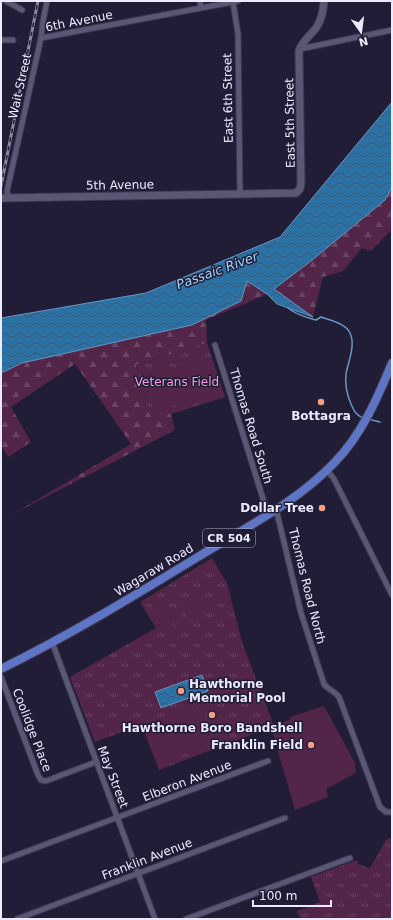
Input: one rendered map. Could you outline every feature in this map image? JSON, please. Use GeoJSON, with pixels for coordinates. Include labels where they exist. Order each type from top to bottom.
{"type":"FeatureCollection","features":[{"type":"Feature","properties":{"kind":"main road"},"geometry":{"type":"LineString","coordinates":[[300,49],[304,40],[318,25],[323,11],[324,1]]}},
{"type":"Feature","properties":{"kind":"main road","name":"East 5th Street"},"geometry":{"type":"LineString","coordinates":[[240,194],[294,194],[298,192],[301,187],[300,49]]}},
{"type":"Feature","properties":{"kind":"main road","name":"5th Avenue"},"geometry":{"type":"LineString","coordinates":[[4,198],[240,194]]}},
{"type":"Feature","properties":{"kind":"main road","name":"Wagaraw Road"},"geometry":{"type":"LineString","coordinates":[[1,669],[111,610],[273,511],[306,489],[328,470],[350,445],[369,415],[392,363]]}},
{"type":"Feature","properties":{"kind":"street"},"geometry":{"type":"LineString","coordinates":[[6,1],[22,10]]}},
{"type":"Feature","properties":{"kind":"street","name":"Wait Street"},"geometry":{"type":"LineString","coordinates":[[4,198],[7,191],[41,38],[47,1]]}},
{"type":"Feature","properties":{"kind":"street"},"geometry":{"type":"LineString","coordinates":[[200,1],[202,8]]}},
{"type":"Feature","properties":{"kind":"street","name":"6th Avenue"},"geometry":{"type":"LineString","coordinates":[[41,38],[236,2]]}},
{"type":"Feature","properties":{"kind":"street","name":"East 6th Street"},"geometry":{"type":"LineString","coordinates":[[236,2],[238,34],[240,194]]}},
{"type":"Feature","properties":{"kind":"street"},"geometry":{"type":"LineString","coordinates":[[300,49],[392,30]]}},
{"type":"Feature","properties":{"kind":"street"},"geometry":{"type":"LineString","coordinates":[[1,40],[14,40]]}},
{"type":"Feature","properties":{"kind":"street","name":"Thomas Road South"},"geometry":{"type":"LineString","coordinates":[[215,345],[265,505],[273,511]]}},
{"type":"Feature","properties":{"kind":"street"},"geometry":{"type":"LineString","coordinates":[[328,470],[336,482],[392,595]]}},
{"type":"Feature","properties":{"kind":"street","name":"Thomas Road North"},"geometry":{"type":"LineString","coordinates":[[273,511],[297,598],[324,684],[337,694],[380,807],[386,812],[392,812]]}},
{"type":"Feature","properties":{"kind":"street","name":"May Street"},"geometry":{"type":"LineString","coordinates":[[52,642],[155,919]]}},
{"type":"Feature","properties":{"kind":"street","name":"Coolidge Place"},"geometry":{"type":"LineString","coordinates":[[1,677],[38,776],[41,780],[46,781],[96,762]]}},
{"type":"Feature","properties":{"kind":"street","name":"Elberon Avenue"},"geometry":{"type":"LineString","coordinates":[[1,861],[268,761]]}},
{"type":"Feature","properties":{"kind":"street","name":"Franklin Avenue"},"geometry":{"type":"LineString","coordinates":[[17,919],[284,818]]}},
{"type":"Feature","properties":{"kind":"street"},"geometry":{"type":"LineString","coordinates":[[186,919],[350,858]]}},
{"type":"Feature","properties":{"kind":"green space"},"geometry":{"type":"Polygon","coordinates":[[[392,187],[392,229],[371,251],[362,248],[343,271],[323,277],[313,317],[274,289],[311,261],[385,200],[392,187]]]}},
{"type":"Feature","properties":{"kind":"green space"},"geometry":{"type":"Polygon","coordinates":[[[247,281],[267,294],[206,320],[207,343],[136,365],[149,414],[171,414],[175,430],[13,514],[131,444],[75,364],[11,407],[31,442],[8,457],[1,445],[1,373],[22,363],[247,281]]]}},
{"type":"Feature","properties":{"kind":"green space","name":"Veterans Field"},"geometry":{"type":"Polygon","coordinates":[[[207,343],[225,397],[171,414],[149,414],[136,365],[207,343]]]}},
{"type":"Feature","properties":{"kind":"green space"},"geometry":{"type":"Polygon","coordinates":[[[209,360],[219,395],[156,410],[146,375],[209,360]]]}},
{"type":"Feature","properties":{"kind":"green space"},"geometry":{"type":"Polygon","coordinates":[[[212,558],[227,583],[242,642],[274,726],[159,770],[142,725],[95,742],[70,677],[156,628],[140,602],[212,558]]]}},
{"type":"Feature","properties":{"kind":"green space"},"geometry":{"type":"Polygon","coordinates":[[[195,592],[205,608],[198,612],[188,596],[195,592]]]}},
{"type":"Feature","properties":{"kind":"green space"},"geometry":{"type":"Polygon","coordinates":[[[185,598],[195,614],[188,618],[178,602],[185,598]]]}},
{"type":"Feature","properties":{"kind":"green space"},"geometry":{"type":"Polygon","coordinates":[[[173,606],[183,621],[176,626],[166,610],[173,606]]]}},
{"type":"Feature","properties":{"kind":"green space"},"geometry":{"type":"Polygon","coordinates":[[[164,611],[173,627],[166,631],[157,616],[164,611]]]}},
{"type":"Feature","properties":{"kind":"green space"},"geometry":{"type":"Polygon","coordinates":[[[199,703],[214,742],[157,764],[142,725],[199,703]]]}},
{"type":"Feature","properties":{"kind":"green space","name":"Franklin Field"},"geometry":{"type":"Polygon","coordinates":[[[324,706],[355,763],[356,771],[354,774],[326,789],[328,797],[295,810],[271,727],[290,720],[290,717],[324,706]]]}},
{"type":"Feature","properties":{"kind":"green space"},"geometry":{"type":"Polygon","coordinates":[[[392,837],[392,919],[300,919],[297,911],[320,902],[311,877],[357,860],[358,864],[370,868],[386,840],[392,837]]]}},
{"type":"Feature","properties":{"kind":"water","name":"Passaic River"},"geometry":{"type":"Polygon","coordinates":[[[392,102],[392,187],[385,200],[311,261],[274,289],[313,317],[277,304],[267,294],[247,281],[241,301],[192,325],[22,363],[1,373],[1,318],[146,293],[280,237],[392,102]]]}},
{"type":"Feature","properties":{"kind":"water","name":"Hawthorne Memorial Pool"},"geometry":{"type":"Polygon","coordinates":[[[202,675],[208,691],[161,708],[155,692],[202,675]]]}},
{"type":"Feature","properties":{"kind":"waterway"},"geometry":{"type":"LineString","coordinates":[[288,308],[309,318],[316,320],[321,317],[333,321],[348,330],[352,338],[352,343],[346,374],[347,389],[354,411],[363,418]]}},
{"type":"Feature","properties":{"kind":"waterway"},"geometry":{"type":"LineString","coordinates":[[368,419],[380,422]]}},
{"type":"Feature","properties":{"kind":"railway"},"geometry":{"type":"LineString","coordinates":[[1,186],[38,1]]}},
{"type":"Feature","properties":{"kind":"place","name":"Bottagra"},"geometry":{"type":"Point","coordinates":[321,402]}},
{"type":"Feature","properties":{"kind":"place","name":"Dollar Tree"},"geometry":{"type":"Point","coordinates":[322,508]}},
{"type":"Feature","properties":{"kind":"place","name":"Hawthorne Memorial Pool"},"geometry":{"type":"Point","coordinates":[181,691]}},
{"type":"Feature","properties":{"kind":"place","name":"Hawthorne Boro Bandshell"},"geometry":{"type":"Point","coordinates":[212,715]}},
{"type":"Feature","properties":{"kind":"place","name":"Franklin Field"},"geometry":{"type":"Point","coordinates":[311,745]}}]}
